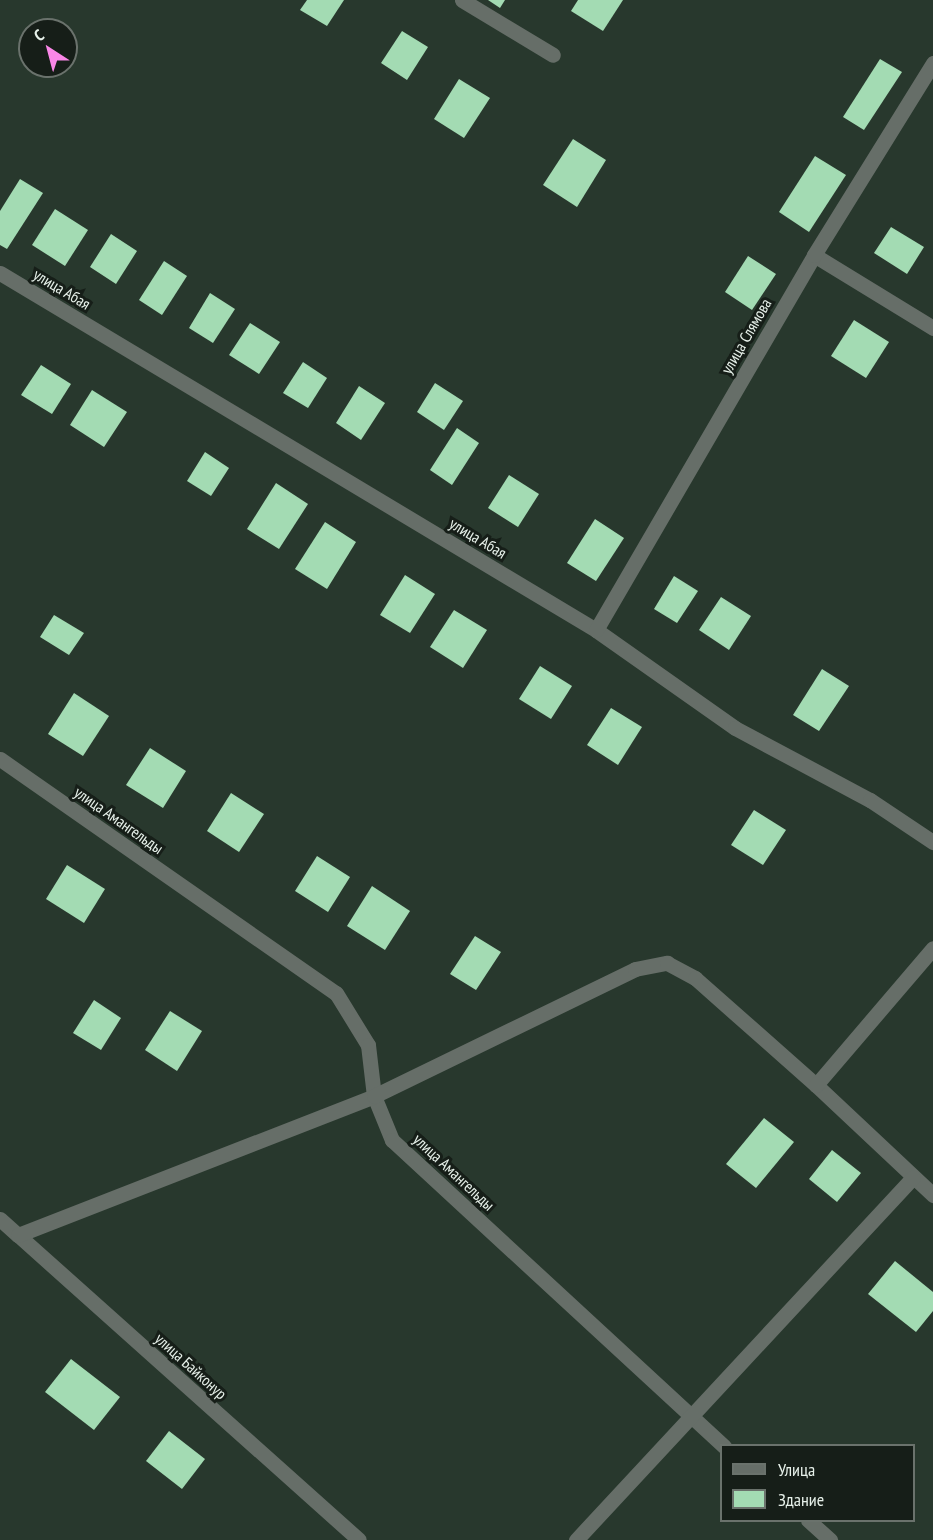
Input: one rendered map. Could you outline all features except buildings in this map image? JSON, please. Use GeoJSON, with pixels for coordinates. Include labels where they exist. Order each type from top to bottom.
{"type":"FeatureCollection","features":[{"type":"Feature","properties":{"kind":"street"},"geometry":{"type":"LineString","coordinates":[[462,0],[553,55]]}},
{"type":"Feature","properties":{"kind":"street","name":"улица Слямова"},"geometry":{"type":"LineString","coordinates":[[596,630],[814,255],[933,63]]}},
{"type":"Feature","properties":{"kind":"street"},"geometry":{"type":"LineString","coordinates":[[814,255],[933,328]]}},
{"type":"Feature","properties":{"kind":"street","name":"улица Абая"},"geometry":{"type":"LineString","coordinates":[[0,273],[596,630],[735,728],[870,800],[933,842]]}},
{"type":"Feature","properties":{"kind":"street","name":"улица Амангельды"},"geometry":{"type":"LineString","coordinates":[[0,759],[336,993],[368,1045],[374,1095],[392,1140],[722,1444]]}},
{"type":"Feature","properties":{"kind":"street"},"geometry":{"type":"LineString","coordinates":[[816,1085],[933,948]]}},
{"type":"Feature","properties":{"kind":"street"},"geometry":{"type":"LineString","coordinates":[[18,1235],[374,1095],[635,969],[667,963],[695,978],[816,1085],[933,1195]]}},
{"type":"Feature","properties":{"kind":"street"},"geometry":{"type":"LineString","coordinates":[[576,1540],[913,1177]]}},
{"type":"Feature","properties":{"kind":"street","name":"улица Байконур"},"geometry":{"type":"LineString","coordinates":[[0,1219],[359,1540]]}},
{"type":"Feature","properties":{"kind":"street"},"geometry":{"type":"LineString","coordinates":[[809,1522],[830,1540]]}}]}
